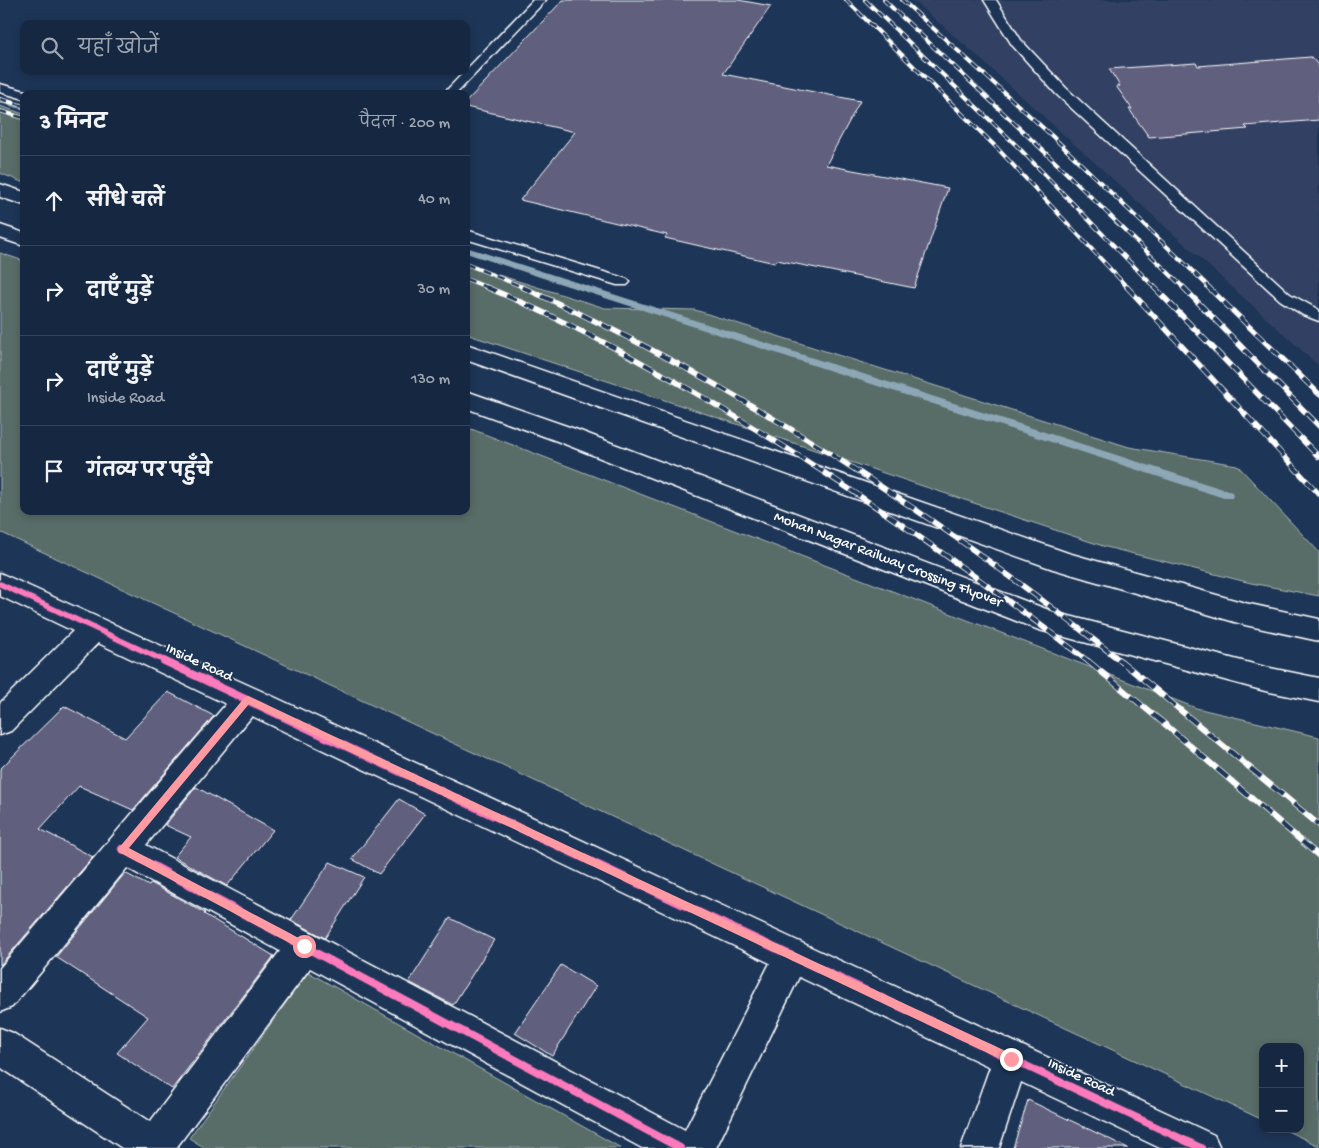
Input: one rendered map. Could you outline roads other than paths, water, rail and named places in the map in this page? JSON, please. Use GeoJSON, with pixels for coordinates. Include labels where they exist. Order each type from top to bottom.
{"type":"FeatureCollection","features":[{"type":"Feature","properties":{"kind":"street"},"geometry":{"type":"LineString","coordinates":[[0,190],[20,197]]}},
{"type":"Feature","properties":{"kind":"street"},"geometry":{"type":"LineString","coordinates":[[0,231],[20,238]]}},
{"type":"Feature","properties":{"kind":"street"},"geometry":{"type":"LineString","coordinates":[[470,353],[1063,562],[1245,614],[1319,630]]}},
{"type":"Feature","properties":{"kind":"street","name":"Mohan Nagar Railway Crossing Flyover"},"geometry":{"type":"LineString","coordinates":[[470,400],[585,442],[1049,622],[1256,676],[1319,690]]}},
{"type":"Feature","properties":{"kind":"street","name":"Inside Road"},"geometry":{"type":"LineString","coordinates":[[0,584],[1201,1148]]}},
{"type":"Feature","properties":{"kind":"street"},"geometry":{"type":"LineString","coordinates":[[0,722],[94,628]]}},
{"type":"Feature","properties":{"kind":"street"},"geometry":{"type":"LineString","coordinates":[[0,995],[248,699]]}},
{"type":"Feature","properties":{"kind":"street"},"geometry":{"type":"LineString","coordinates":[[122,849],[680,1148]]}},
{"type":"Feature","properties":{"kind":"street"},"geometry":{"type":"LineString","coordinates":[[0,1046],[155,1148],[304,946]]}},
{"type":"Feature","properties":{"kind":"street"},"geometry":{"type":"LineString","coordinates":[[696,1148],[792,955]]}},
{"type":"Feature","properties":{"kind":"street"},"geometry":{"type":"LineString","coordinates":[[980,1148],[1011,1059]]}},
{"type":"Feature","properties":{"kind":"lane"},"geometry":{"type":"LineString","coordinates":[[470,72],[540,0]]}},
{"type":"Feature","properties":{"kind":"lane"},"geometry":{"type":"LineString","coordinates":[[990,0],[1016,42],[1061,91],[1285,298],[1308,312],[1319,316]]}},
{"type":"Feature","properties":{"kind":"lane"},"geometry":{"type":"LineString","coordinates":[[453,90],[467,75]]}},
{"type":"Feature","properties":{"kind":"lane"},"geometry":{"type":"LineString","coordinates":[[0,88],[20,94]]}},
{"type":"Feature","properties":{"kind":"lane"},"geometry":{"type":"LineString","coordinates":[[470,235],[622,282]]}},
{"type":"Feature","properties":{"kind":"waterway"},"geometry":{"type":"LineString","coordinates":[[0,100],[20,107]]}},
{"type":"Feature","properties":{"kind":"waterway"},"geometry":{"type":"LineString","coordinates":[[470,251],[1228,495]]}},
{"type":"Feature","properties":{"kind":"railway"},"geometry":{"type":"LineString","coordinates":[[846,0],[998,149],[1128,288]]}},
{"type":"Feature","properties":{"kind":"railway"},"geometry":{"type":"LineString","coordinates":[[865,0],[1017,146],[1155,288]]}},
{"type":"Feature","properties":{"kind":"railway"},"geometry":{"type":"LineString","coordinates":[[884,0],[1050,157],[1184,288]]}},
{"type":"Feature","properties":{"kind":"railway"},"geometry":{"type":"LineString","coordinates":[[902,0],[1052,136],[1210,288]]}},
{"type":"Feature","properties":{"kind":"railway"},"geometry":{"type":"LineString","coordinates":[[0,99],[20,105]]}},
{"type":"Feature","properties":{"kind":"railway"},"geometry":{"type":"LineString","coordinates":[[0,111],[20,117]]}},
{"type":"Feature","properties":{"kind":"railway"},"geometry":{"type":"LineString","coordinates":[[470,266],[525,288]]}},
{"type":"Feature","properties":{"kind":"railway"},"geometry":{"type":"LineString","coordinates":[[470,281],[489,288]]}},
{"type":"Feature","properties":{"kind":"railway"},"geometry":{"type":"LineString","coordinates":[[486,287],[542,312],[624,353],[678,383],[804,459],[949,558],[1089,662]]}},
{"type":"Feature","properties":{"kind":"railway"},"geometry":{"type":"LineString","coordinates":[[522,287],[601,324],[679,365],[757,409],[834,456],[982,556],[1122,662]]}},
{"type":"Feature","properties":{"kind":"railway"},"geometry":{"type":"LineString","coordinates":[[1127,287],[1319,494]]}},
{"type":"Feature","properties":{"kind":"railway"},"geometry":{"type":"LineString","coordinates":[[1154,287],[1319,457]]}},
{"type":"Feature","properties":{"kind":"railway"},"geometry":{"type":"LineString","coordinates":[[1208,287],[1319,394]]}},
{"type":"Feature","properties":{"kind":"railway"},"geometry":{"type":"LineString","coordinates":[[1184,288],[1319,426]]}},
{"type":"Feature","properties":{"kind":"railway"},"geometry":{"type":"LineString","coordinates":[[1088,661],[1319,856]]}},
{"type":"Feature","properties":{"kind":"railway"},"geometry":{"type":"LineString","coordinates":[[1121,661],[1319,825]]}}]}
